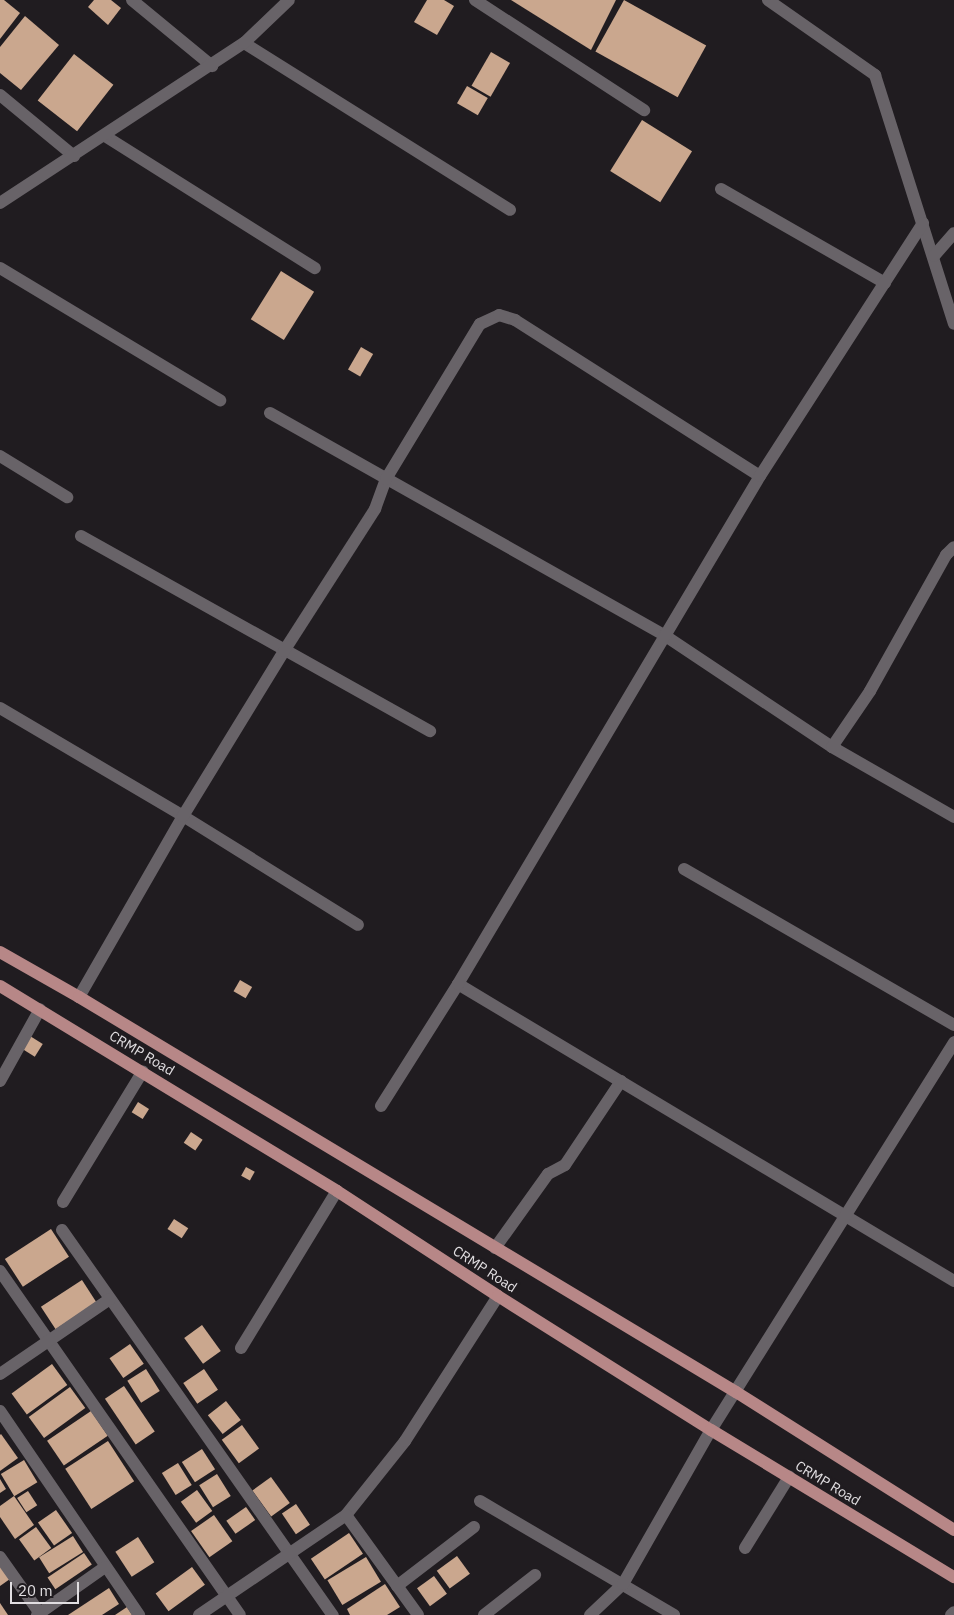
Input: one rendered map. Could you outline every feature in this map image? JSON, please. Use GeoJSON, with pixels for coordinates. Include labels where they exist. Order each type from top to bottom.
{"type":"FeatureCollection","features":[{"type":"Feature","properties":{"kind":"main road","name":"CRMP Road"},"geometry":{"type":"LineString","coordinates":[[0,952],[79,996],[736,1392],[954,1530]]}},
{"type":"Feature","properties":{"kind":"main road","name":"CRMP Road"},"geometry":{"type":"LineString","coordinates":[[0,986],[143,1071],[337,1191],[498,1296],[711,1430],[954,1577]]}},
{"type":"Feature","properties":{"kind":"street"},"geometry":{"type":"LineString","coordinates":[[132,0],[212,66]]}},
{"type":"Feature","properties":{"kind":"street"},"geometry":{"type":"LineString","coordinates":[[0,204],[212,66],[244,43],[289,0]]}},
{"type":"Feature","properties":{"kind":"street"},"geometry":{"type":"LineString","coordinates":[[475,0],[644,110]]}},
{"type":"Feature","properties":{"kind":"street"},"geometry":{"type":"LineString","coordinates":[[768,0],[875,75],[934,256],[954,324]]}},
{"type":"Feature","properties":{"kind":"street"},"geometry":{"type":"LineString","coordinates":[[244,43],[510,210]]}},
{"type":"Feature","properties":{"kind":"street"},"geometry":{"type":"LineString","coordinates":[[0,95],[74,156]]}},
{"type":"Feature","properties":{"kind":"street"},"geometry":{"type":"LineString","coordinates":[[105,136],[315,268]]}},
{"type":"Feature","properties":{"kind":"street"},"geometry":{"type":"LineString","coordinates":[[721,189],[885,283]]}},
{"type":"Feature","properties":{"kind":"street"},"geometry":{"type":"LineString","coordinates":[[381,1106],[458,984],[760,476],[923,222]]}},
{"type":"Feature","properties":{"kind":"street"},"geometry":{"type":"LineString","coordinates":[[934,256],[954,233]]}},
{"type":"Feature","properties":{"kind":"street"},"geometry":{"type":"LineString","coordinates":[[0,268],[220,400]]}},
{"type":"Feature","properties":{"kind":"street"},"geometry":{"type":"LineString","coordinates":[[79,996],[183,816],[284,651],[375,509],[386,479],[480,324],[498,315],[516,320],[760,476]]}},
{"type":"Feature","properties":{"kind":"street"},"geometry":{"type":"LineString","coordinates":[[270,414],[664,635],[832,747],[954,817]]}},
{"type":"Feature","properties":{"kind":"street"},"geometry":{"type":"LineString","coordinates":[[0,456],[67,497]]}},
{"type":"Feature","properties":{"kind":"street"},"geometry":{"type":"LineString","coordinates":[[81,536],[430,731]]}},
{"type":"Feature","properties":{"kind":"street"},"geometry":{"type":"LineString","coordinates":[[832,747],[870,691],[946,555],[954,547]]}},
{"type":"Feature","properties":{"kind":"street"},"geometry":{"type":"LineString","coordinates":[[0,708],[183,816],[358,925]]}},
{"type":"Feature","properties":{"kind":"street"},"geometry":{"type":"LineString","coordinates":[[684,869],[954,1024]]}},
{"type":"Feature","properties":{"kind":"street"},"geometry":{"type":"LineString","coordinates":[[458,984],[954,1281]]}},
{"type":"Feature","properties":{"kind":"street"},"geometry":{"type":"LineString","coordinates":[[0,1081],[40,1009]]}},
{"type":"Feature","properties":{"kind":"street"},"geometry":{"type":"LineString","coordinates":[[590,1615],[623,1584],[711,1430],[954,1042]]}},
{"type":"Feature","properties":{"kind":"street"},"geometry":{"type":"LineString","coordinates":[[63,1202],[143,1071]]}},
{"type":"Feature","properties":{"kind":"street"},"geometry":{"type":"LineString","coordinates":[[495,1248],[548,1174],[565,1165],[621,1081]]}},
{"type":"Feature","properties":{"kind":"street"},"geometry":{"type":"LineString","coordinates":[[241,1348],[337,1191]]}},
{"type":"Feature","properties":{"kind":"street"},"geometry":{"type":"LineString","coordinates":[[62,1230],[333,1615]]}},
{"type":"Feature","properties":{"kind":"street"},"geometry":{"type":"LineString","coordinates":[[0,1271],[240,1615]]}},
{"type":"Feature","properties":{"kind":"street"},"geometry":{"type":"LineString","coordinates":[[199,1615],[346,1515],[405,1442],[498,1296]]}},
{"type":"Feature","properties":{"kind":"street"},"geometry":{"type":"LineString","coordinates":[[0,1374],[110,1300]]}},
{"type":"Feature","properties":{"kind":"street"},"geometry":{"type":"LineString","coordinates":[[0,1411],[139,1615]]}},
{"type":"Feature","properties":{"kind":"street"},"geometry":{"type":"LineString","coordinates":[[745,1548],[789,1477]]}},
{"type":"Feature","properties":{"kind":"street"},"geometry":{"type":"LineString","coordinates":[[480,1501],[674,1615]]}},
{"type":"Feature","properties":{"kind":"street"},"geometry":{"type":"LineString","coordinates":[[346,1515],[418,1615]]}},
{"type":"Feature","properties":{"kind":"street"},"geometry":{"type":"LineString","coordinates":[[397,1586],[474,1527]]}},
{"type":"Feature","properties":{"kind":"street"},"geometry":{"type":"LineString","coordinates":[[0,1557],[39,1614],[105,1567]]}},
{"type":"Feature","properties":{"kind":"street"},"geometry":{"type":"LineString","coordinates":[[484,1615],[534,1575]]}},
{"type":"Feature","properties":{"kind":"street"},"geometry":{"type":"LineString","coordinates":[[950,1615],[954,1612]]}},
{"type":"Feature","properties":{"kind":"building"},"geometry":{"type":"Polygon","coordinates":[[[0,0],[4,0],[20,13],[0,39],[0,0]]]}},
{"type":"Feature","properties":{"kind":"building"},"geometry":{"type":"Polygon","coordinates":[[[94,0],[111,0],[121,8],[108,25],[88,7],[94,0]]]}},
{"type":"Feature","properties":{"kind":"building"},"geometry":{"type":"Polygon","coordinates":[[[427,0],[444,0],[454,6],[437,35],[414,22],[427,0]]]}},
{"type":"Feature","properties":{"kind":"building"},"geometry":{"type":"Polygon","coordinates":[[[511,0],[616,0],[591,50],[511,0]]]}},
{"type":"Feature","properties":{"kind":"building"},"geometry":{"type":"Polygon","coordinates":[[[624,0],[706,46],[678,97],[595,52],[624,0]]]}},
{"type":"Feature","properties":{"kind":"building"},"geometry":{"type":"Polygon","coordinates":[[[25,16],[59,45],[21,90],[0,73],[0,47],[25,16]]]}},
{"type":"Feature","properties":{"kind":"building"},"geometry":{"type":"Polygon","coordinates":[[[491,52],[510,63],[491,97],[472,86],[491,52]]]}},
{"type":"Feature","properties":{"kind":"building"},"geometry":{"type":"Polygon","coordinates":[[[74,54],[113,85],[77,131],[38,100],[74,54]]]}},
{"type":"Feature","properties":{"kind":"building"},"geometry":{"type":"Polygon","coordinates":[[[467,86],[488,98],[478,115],[457,103],[467,86]]]}},
{"type":"Feature","properties":{"kind":"building"},"geometry":{"type":"Polygon","coordinates":[[[642,120],[692,151],[660,202],[610,171],[642,120]]]}},
{"type":"Feature","properties":{"kind":"building"},"geometry":{"type":"Polygon","coordinates":[[[281,271],[314,292],[284,340],[251,319],[281,271]]]}},
{"type":"Feature","properties":{"kind":"building"},"geometry":{"type":"Polygon","coordinates":[[[361,347],[373,354],[360,377],[348,370],[361,347]]]}},
{"type":"Feature","properties":{"kind":"building"},"geometry":{"type":"Polygon","coordinates":[[[240,980],[252,987],[246,998],[234,991],[240,980]]]}},
{"type":"Feature","properties":{"kind":"building"},"geometry":{"type":"Polygon","coordinates":[[[30,1036],[43,1044],[35,1057],[22,1049],[30,1036]]]}},
{"type":"Feature","properties":{"kind":"building"},"geometry":{"type":"Polygon","coordinates":[[[138,1102],[149,1109],[143,1119],[132,1112],[138,1102]]]}},
{"type":"Feature","properties":{"kind":"building"},"geometry":{"type":"Polygon","coordinates":[[[191,1132],[203,1140],[195,1151],[184,1143],[191,1132]]]}},
{"type":"Feature","properties":{"kind":"building"},"geometry":{"type":"Polygon","coordinates":[[[246,1167],[255,1172],[250,1181],[241,1176],[246,1167]]]}},
{"type":"Feature","properties":{"kind":"building"},"geometry":{"type":"Polygon","coordinates":[[[174,1219],[188,1228],[182,1238],[167,1229],[174,1219]]]}},
{"type":"Feature","properties":{"kind":"building"},"geometry":{"type":"Polygon","coordinates":[[[51,1229],[69,1257],[23,1287],[5,1259],[51,1229]]]}},
{"type":"Feature","properties":{"kind":"building"},"geometry":{"type":"Polygon","coordinates":[[[82,1280],[97,1303],[56,1329],[41,1307],[82,1280]]]}},
{"type":"Feature","properties":{"kind":"building"},"geometry":{"type":"Polygon","coordinates":[[[202,1325],[221,1351],[203,1364],[184,1338],[202,1325]]]}},
{"type":"Feature","properties":{"kind":"building"},"geometry":{"type":"Polygon","coordinates":[[[130,1344],[144,1364],[123,1378],[110,1358],[130,1344]]]}},
{"type":"Feature","properties":{"kind":"building"},"geometry":{"type":"Polygon","coordinates":[[[52,1364],[67,1385],[27,1414],[12,1393],[52,1364]]]}},
{"type":"Feature","properties":{"kind":"building"},"geometry":{"type":"Polygon","coordinates":[[[146,1369],[160,1391],[141,1403],[127,1381],[146,1369]]]}},
{"type":"Feature","properties":{"kind":"building"},"geometry":{"type":"Polygon","coordinates":[[[204,1369],[218,1390],[197,1404],[183,1383],[204,1369]]]}},
{"type":"Feature","properties":{"kind":"building"},"geometry":{"type":"Polygon","coordinates":[[[124,1386],[155,1432],[136,1444],[105,1399],[124,1386]]]}},
{"type":"Feature","properties":{"kind":"building"},"geometry":{"type":"Polygon","coordinates":[[[70,1387],[85,1408],[44,1438],[29,1417],[70,1387]]]}},
{"type":"Feature","properties":{"kind":"building"},"geometry":{"type":"Polygon","coordinates":[[[226,1401],[241,1420],[223,1434],[208,1415],[226,1401]]]}},
{"type":"Feature","properties":{"kind":"building"},"geometry":{"type":"Polygon","coordinates":[[[91,1411],[108,1436],[64,1466],[47,1441],[91,1411]]]}},
{"type":"Feature","properties":{"kind":"building"},"geometry":{"type":"Polygon","coordinates":[[[242,1425],[259,1448],[239,1463],[222,1440],[242,1425]]]}},
{"type":"Feature","properties":{"kind":"building"},"geometry":{"type":"Polygon","coordinates":[[[0,1435],[18,1458],[0,1471],[0,1435]]]}},
{"type":"Feature","properties":{"kind":"building"},"geometry":{"type":"Polygon","coordinates":[[[108,1441],[134,1481],[91,1509],[65,1469],[108,1441]]]}},
{"type":"Feature","properties":{"kind":"building"},"geometry":{"type":"Polygon","coordinates":[[[202,1449],[215,1469],[195,1482],[182,1462],[202,1449]]]}},
{"type":"Feature","properties":{"kind":"building"},"geometry":{"type":"Polygon","coordinates":[[[24,1460],[37,1482],[14,1496],[1,1474],[24,1460]]]}},
{"type":"Feature","properties":{"kind":"building"},"geometry":{"type":"Polygon","coordinates":[[[178,1463],[192,1485],[176,1495],[162,1473],[178,1463]]]}},
{"type":"Feature","properties":{"kind":"building"},"geometry":{"type":"Polygon","coordinates":[[[217,1474],[231,1496],[213,1507],[199,1485],[217,1474]]]}},
{"type":"Feature","properties":{"kind":"building"},"geometry":{"type":"Polygon","coordinates":[[[271,1477],[290,1503],[271,1516],[252,1491],[271,1477]]]}},
{"type":"Feature","properties":{"kind":"building"},"geometry":{"type":"Polygon","coordinates":[[[0,1479],[6,1489],[0,1493],[0,1479]]]}},
{"type":"Feature","properties":{"kind":"building"},"geometry":{"type":"Polygon","coordinates":[[[197,1490],[212,1511],[196,1523],[181,1502],[197,1490]]]}},
{"type":"Feature","properties":{"kind":"building"},"geometry":{"type":"Polygon","coordinates":[[[28,1491],[37,1505],[26,1512],[17,1498],[28,1491]]]}},
{"type":"Feature","properties":{"kind":"building"},"geometry":{"type":"Polygon","coordinates":[[[14,1496],[34,1525],[15,1539],[0,1517],[0,1506],[14,1496]]]}},
{"type":"Feature","properties":{"kind":"building"},"geometry":{"type":"Polygon","coordinates":[[[296,1504],[310,1525],[296,1534],[282,1514],[296,1504]]]}},
{"type":"Feature","properties":{"kind":"building"},"geometry":{"type":"Polygon","coordinates":[[[246,1507],[255,1520],[236,1534],[226,1521],[246,1507]]]}},
{"type":"Feature","properties":{"kind":"building"},"geometry":{"type":"Polygon","coordinates":[[[56,1510],[72,1533],[54,1546],[38,1523],[56,1510]]]}},
{"type":"Feature","properties":{"kind":"building"},"geometry":{"type":"Polygon","coordinates":[[[214,1515],[232,1541],[209,1557],[191,1531],[214,1515]]]}},
{"type":"Feature","properties":{"kind":"building"},"geometry":{"type":"Polygon","coordinates":[[[36,1527],[51,1548],[34,1560],[19,1539],[36,1527]]]}},
{"type":"Feature","properties":{"kind":"building"},"geometry":{"type":"Polygon","coordinates":[[[349,1533],[363,1554],[325,1579],[311,1559],[349,1533]]]}},
{"type":"Feature","properties":{"kind":"building"},"geometry":{"type":"Polygon","coordinates":[[[73,1536],[83,1552],[49,1573],[39,1557],[73,1536]]]}},
{"type":"Feature","properties":{"kind":"building"},"geometry":{"type":"Polygon","coordinates":[[[138,1537],[154,1562],[132,1577],[115,1552],[138,1537]]]}},
{"type":"Feature","properties":{"kind":"building"},"geometry":{"type":"Polygon","coordinates":[[[84,1553],[92,1565],[55,1589],[48,1578],[84,1553]]]}},
{"type":"Feature","properties":{"kind":"building"},"geometry":{"type":"Polygon","coordinates":[[[457,1556],[470,1574],[450,1588],[437,1571],[457,1556]]]}},
{"type":"Feature","properties":{"kind":"building"},"geometry":{"type":"Polygon","coordinates":[[[366,1557],[381,1582],[342,1605],[327,1580],[366,1557]]]}},
{"type":"Feature","properties":{"kind":"building"},"geometry":{"type":"Polygon","coordinates":[[[0,1562],[10,1579],[0,1586],[0,1562]]]}},
{"type":"Feature","properties":{"kind":"building"},"geometry":{"type":"Polygon","coordinates":[[[192,1567],[205,1585],[169,1611],[156,1593],[192,1567]]]}},
{"type":"Feature","properties":{"kind":"building"},"geometry":{"type":"Polygon","coordinates":[[[434,1576],[447,1594],[430,1606],[417,1588],[434,1576]]]}},
{"type":"Feature","properties":{"kind":"building"},"geometry":{"type":"Polygon","coordinates":[[[385,1584],[400,1607],[387,1615],[350,1615],[347,1609],[385,1584]]]}},
{"type":"Feature","properties":{"kind":"building"},"geometry":{"type":"Polygon","coordinates":[[[109,1588],[119,1604],[102,1615],[68,1615],[109,1588]]]}},
{"type":"Feature","properties":{"kind":"building"},"geometry":{"type":"Polygon","coordinates":[[[0,1603],[8,1615],[0,1615],[0,1603]]]}},
{"type":"Feature","properties":{"kind":"building"},"geometry":{"type":"Polygon","coordinates":[[[127,1607],[132,1615],[115,1615],[127,1607]]]}}]}
